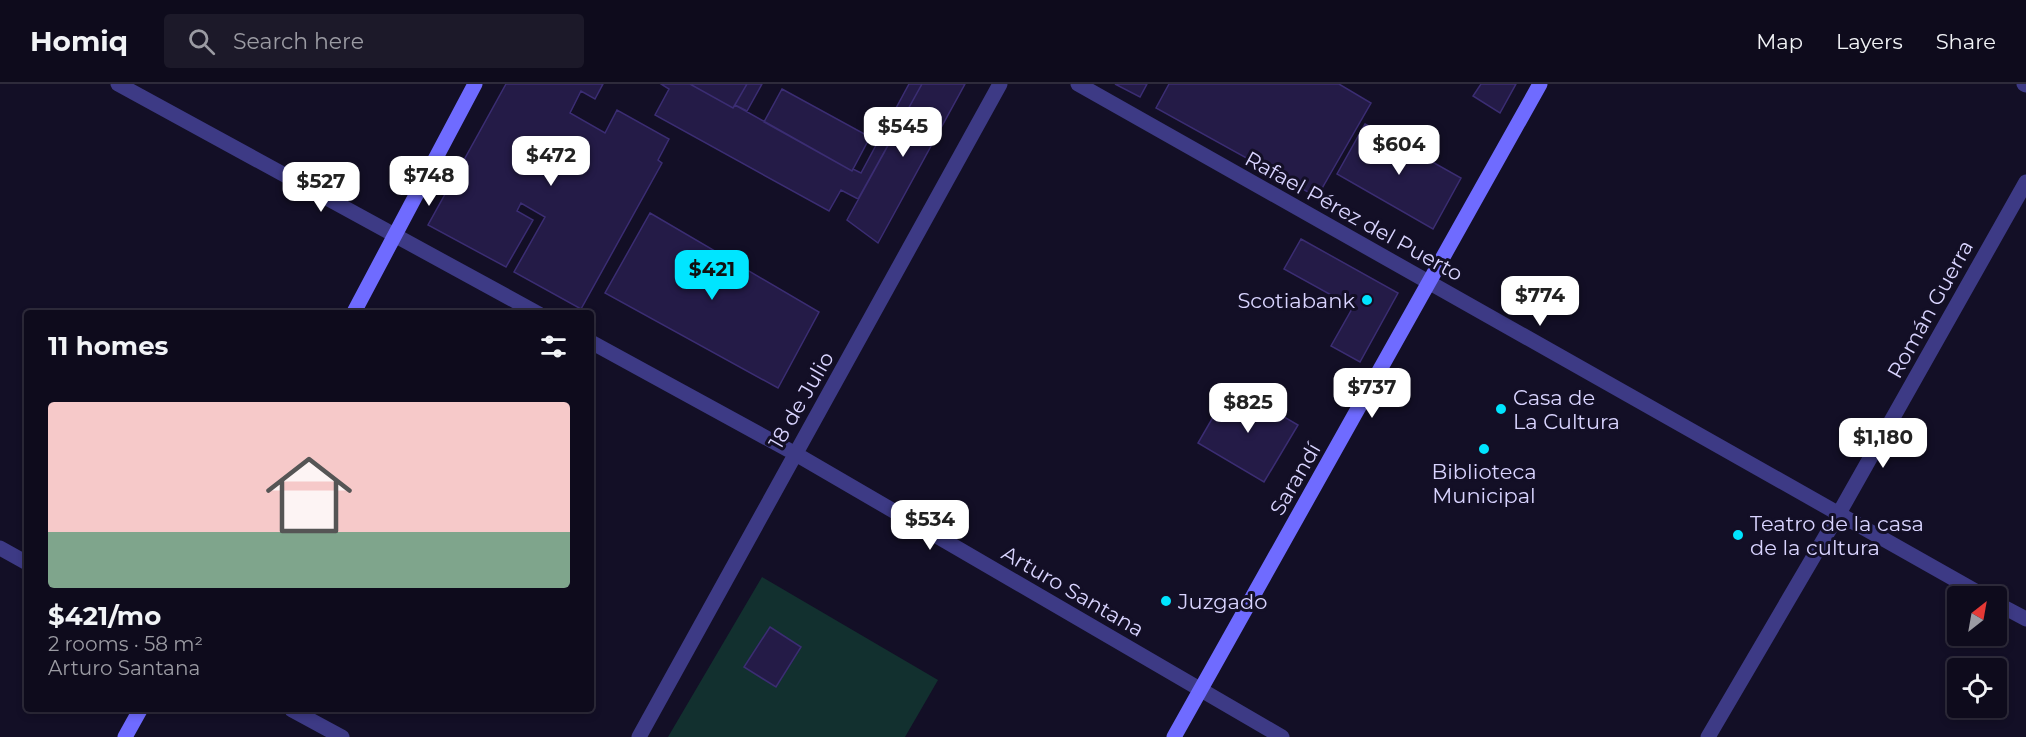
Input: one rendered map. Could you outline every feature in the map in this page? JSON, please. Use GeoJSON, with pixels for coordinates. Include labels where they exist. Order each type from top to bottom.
{"type":"FeatureCollection","features":[{"type":"Feature","properties":{"kind":"street"},"geometry":{"type":"LineString","coordinates":[[118,84],[532,310]]}},
{"type":"Feature","properties":{"kind":"street"},"geometry":{"type":"LineString","coordinates":[[355,310],[475,84]]}},
{"type":"Feature","properties":{"kind":"street","name":"18 de Julio"},"geometry":{"type":"LineString","coordinates":[[639,737],[1000,84]]}},
{"type":"Feature","properties":{"kind":"street","name":"Rafael Pérez del Puerto"},"geometry":{"type":"LineString","coordinates":[[1078,84],[1966,586]]}},
{"type":"Feature","properties":{"kind":"street","name":"Sarandí"},"geometry":{"type":"LineString","coordinates":[[1174,737],[1430,284],[1540,84]]}},
{"type":"Feature","properties":{"kind":"street","name":"Román Guerra"},"geometry":{"type":"LineString","coordinates":[[1708,737],[1838,515],[2026,182]]}},
{"type":"Feature","properties":{"kind":"street","name":"Arturo Santana"},"geometry":{"type":"LineString","coordinates":[[594,344],[794,453],[1282,737]]}},
{"type":"Feature","properties":{"kind":"street"},"geometry":{"type":"LineString","coordinates":[[0,548],[24,561]]}},
{"type":"Feature","properties":{"kind":"street"},"geometry":{"type":"LineString","coordinates":[[2007,609],[2026,619]]}},
{"type":"Feature","properties":{"kind":"street"},"geometry":{"type":"LineString","coordinates":[[125,737],[139,712]]}},
{"type":"Feature","properties":{"kind":"street"},"geometry":{"type":"LineString","coordinates":[[296,712],[342,737]]}},
{"type":"Feature","properties":{"kind":"green space"},"geometry":{"type":"Polygon","coordinates":[[[762,577],[938,680],[905,737],[668,737],[762,577]]]}},
{"type":"Feature","properties":{"kind":"building"},"geometry":{"type":"Polygon","coordinates":[[[506,84],[603,84],[595,99],[581,91],[570,113],[605,133],[617,110],[669,139],[658,160],[662,163],[581,309],[514,272],[545,217],[521,203],[517,211],[533,220],[506,267],[428,225],[506,84]]]}},
{"type":"Feature","properties":{"kind":"building"},"geometry":{"type":"Polygon","coordinates":[[[661,84],[690,84],[733,108],[735,105],[852,171],[853,169],[861,173],[909,84],[922,84],[858,199],[841,190],[829,211],[655,115],[669,89],[661,84]]]}},
{"type":"Feature","properties":{"kind":"building"},"geometry":{"type":"Polygon","coordinates":[[[690,84],[747,84],[733,108],[690,84]]]}},
{"type":"Feature","properties":{"kind":"building"},"geometry":{"type":"Polygon","coordinates":[[[747,84],[762,84],[747,111],[735,105],[747,84]]]}},
{"type":"Feature","properties":{"kind":"building"},"geometry":{"type":"Polygon","coordinates":[[[922,84],[965,84],[878,243],[847,220],[922,84]]]}},
{"type":"Feature","properties":{"kind":"building"},"geometry":{"type":"Polygon","coordinates":[[[1115,84],[1147,84],[1140,97],[1115,84]]]}},
{"type":"Feature","properties":{"kind":"building"},"geometry":{"type":"Polygon","coordinates":[[[1169,84],[1339,84],[1371,103],[1317,197],[1156,108],[1169,84]]]}},
{"type":"Feature","properties":{"kind":"building"},"geometry":{"type":"Polygon","coordinates":[[[1481,84],[1516,84],[1500,113],[1473,96],[1481,84]]]}},
{"type":"Feature","properties":{"kind":"building"},"geometry":{"type":"Polygon","coordinates":[[[782,89],[870,137],[852,171],[764,122],[782,89]]]}},
{"type":"Feature","properties":{"kind":"building"},"geometry":{"type":"Polygon","coordinates":[[[1365,124],[1461,178],[1433,229],[1337,174],[1365,124]]]}},
{"type":"Feature","properties":{"kind":"building"},"geometry":{"type":"Polygon","coordinates":[[[650,213],[819,312],[778,388],[605,293],[650,213]]]}},
{"type":"Feature","properties":{"kind":"building","name":"Scotiabank"},"geometry":{"type":"Polygon","coordinates":[[[1301,239],[1398,293],[1360,362],[1331,346],[1353,307],[1284,269],[1301,239]]]}},
{"type":"Feature","properties":{"kind":"building"},"geometry":{"type":"Polygon","coordinates":[[[1231,386],[1298,425],[1264,482],[1198,443],[1231,386]]]}},
{"type":"Feature","properties":{"kind":"building"},"geometry":{"type":"Polygon","coordinates":[[[770,627],[801,647],[776,687],[744,667],[770,627]]]}},
{"type":"Feature","properties":{"kind":"place","name":"Scotiabank"},"geometry":{"type":"Point","coordinates":[1367,300]}},
{"type":"Feature","properties":{"kind":"place","name":"Casa de La Cultura"},"geometry":{"type":"Point","coordinates":[1501,409]}},
{"type":"Feature","properties":{"kind":"place","name":"Biblioteca Municipal"},"geometry":{"type":"Point","coordinates":[1484,449]}},
{"type":"Feature","properties":{"kind":"place","name":"Teatro de la casa de la cultura"},"geometry":{"type":"Point","coordinates":[1738,535]}},
{"type":"Feature","properties":{"kind":"place","name":"Juzgado"},"geometry":{"type":"Point","coordinates":[1166,601]}}]}
